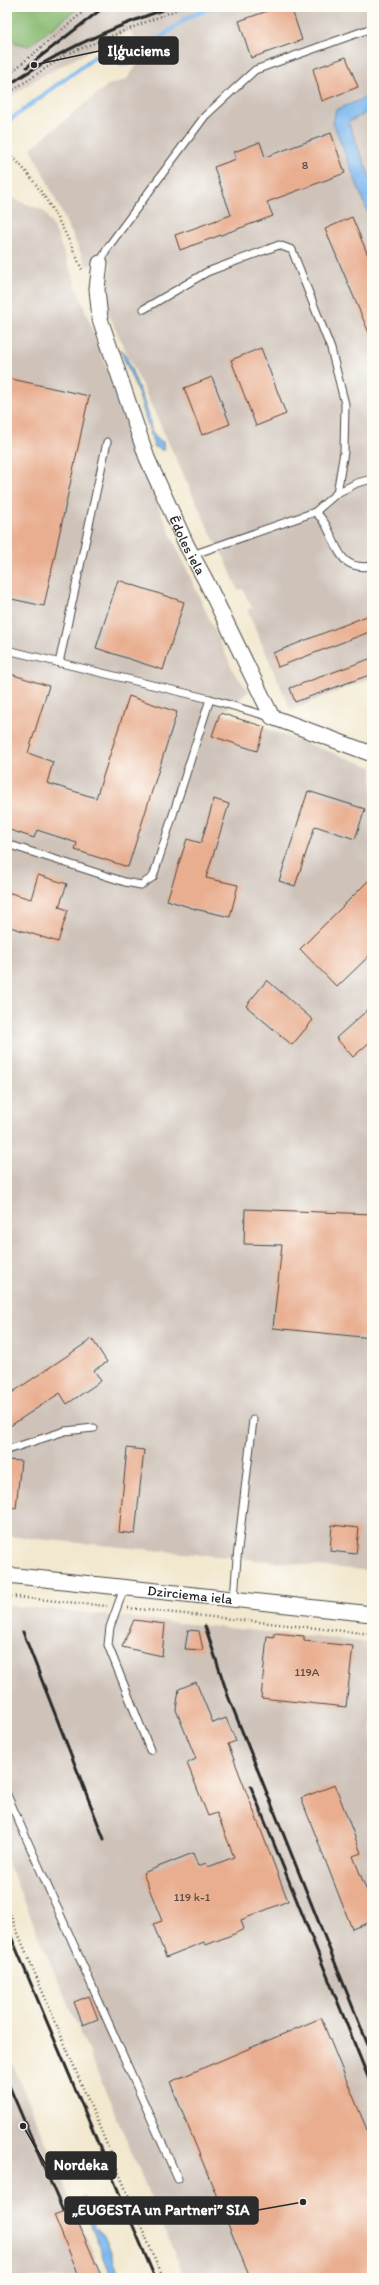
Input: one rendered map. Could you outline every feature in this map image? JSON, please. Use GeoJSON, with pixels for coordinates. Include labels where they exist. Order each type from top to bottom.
{"type":"FeatureCollection","features":[{"type":"Feature","properties":{"kind":"street","name":"Ēdoles iela"},"geometry":{"type":"LineString","coordinates":[[100,263],[97,289],[100,319],[140,437],[158,483],[272,717]]}},
{"type":"Feature","properties":{"kind":"street"},"geometry":{"type":"LineString","coordinates":[[272,717],[372,754]]}},
{"type":"Feature","properties":{"kind":"street","name":"Dzirciema iela"},"geometry":{"type":"LineString","coordinates":[[7,1575],[372,1614]]}},
{"type":"Feature","properties":{"kind":"lane"},"geometry":{"type":"LineString","coordinates":[[100,263],[108,247],[205,116],[256,70],[372,28]]}},
{"type":"Feature","properties":{"kind":"lane"},"geometry":{"type":"LineString","coordinates":[[144,309],[208,272],[279,245],[292,250],[331,349],[345,404],[344,452],[337,493]]}},
{"type":"Feature","properties":{"kind":"lane"},"geometry":{"type":"LineString","coordinates":[[59,663],[107,442]]}},
{"type":"Feature","properties":{"kind":"lane"},"geometry":{"type":"LineString","coordinates":[[192,555],[315,512],[337,493],[372,479]]}},
{"type":"Feature","properties":{"kind":"lane"},"geometry":{"type":"LineString","coordinates":[[315,512],[321,517],[341,556],[348,564],[358,569],[372,566]]}},
{"type":"Feature","properties":{"kind":"lane"},"geometry":{"type":"LineString","coordinates":[[7,650],[210,699],[272,717]]}},
{"type":"Feature","properties":{"kind":"lane"},"geometry":{"type":"LineString","coordinates":[[7,844],[125,882],[141,885],[153,877],[210,699]]}},
{"type":"Feature","properties":{"kind":"lane"},"geometry":{"type":"LineString","coordinates":[[234,1599],[237,1558],[253,1420]]}},
{"type":"Feature","properties":{"kind":"lane"},"geometry":{"type":"LineString","coordinates":[[7,1450],[65,1431],[94,1428]]}},
{"type":"Feature","properties":{"kind":"lane"},"geometry":{"type":"LineString","coordinates":[[124,1588],[110,1627],[108,1645],[150,1750]]}},
{"type":"Feature","properties":{"kind":"lane"},"geometry":{"type":"LineString","coordinates":[[7,1795],[178,2179]]}},
{"type":"Feature","properties":{"kind":"path"},"geometry":{"type":"LineString","coordinates":[[7,76],[89,7]]}},
{"type":"Feature","properties":{"kind":"path"},"geometry":{"type":"LineString","coordinates":[[7,94],[67,54],[184,7]]}},
{"type":"Feature","properties":{"kind":"path"},"geometry":{"type":"LineString","coordinates":[[7,151],[20,164],[42,191],[66,233],[84,274],[97,289]]}},
{"type":"Feature","properties":{"kind":"path"},"geometry":{"type":"LineString","coordinates":[[7,1596],[372,1634]]}},
{"type":"Feature","properties":{"kind":"path"},"geometry":{"type":"LineString","coordinates":[[7,1907],[163,2278]]}},
{"type":"Feature","properties":{"kind":"shaded area"},"geometry":{"type":"Polygon","coordinates":[[[76,7],[372,7],[372,677],[291,710],[247,610],[252,608],[243,589],[238,590],[224,557],[211,534],[105,306],[111,263],[100,263],[87,266],[31,148],[108,85],[126,80],[146,53],[129,30],[38,78],[7,99],[7,47],[76,9],[76,7]]]}},
{"type":"Feature","properties":{"kind":"shaded area"},"geometry":{"type":"Polygon","coordinates":[[[7,196],[44,211],[56,232],[161,513],[234,673],[249,691],[222,713],[372,767],[372,1571],[7,1536],[7,196]]]}},
{"type":"Feature","properties":{"kind":"shaded area"},"geometry":{"type":"Polygon","coordinates":[[[7,1605],[372,1643],[372,2278],[185,2278],[7,1861],[7,1605]]]}},
{"type":"Feature","properties":{"kind":"shaded area"},"geometry":{"type":"Polygon","coordinates":[[[7,2050],[71,2202],[104,2278],[7,2278],[7,2050]]]}},
{"type":"Feature","properties":{"kind":"green space"},"geometry":{"type":"Polygon","coordinates":[[[8,7],[76,7],[77,9],[29,46],[12,42],[7,47],[8,7]]]}},
{"type":"Feature","properties":{"kind":"water"},"geometry":{"type":"Polygon","coordinates":[[[372,95],[372,110],[348,122],[372,182],[372,223],[333,122],[336,110],[372,95]]]}},
{"type":"Feature","properties":{"kind":"water"},"geometry":{"type":"Polygon","coordinates":[[[120,349],[125,353],[149,415],[151,431],[156,438],[163,442],[164,451],[154,446],[139,395],[120,349]]]}},
{"type":"Feature","properties":{"kind":"water"},"geometry":{"type":"Polygon","coordinates":[[[84,2197],[91,2207],[95,2226],[107,2241],[120,2278],[112,2278],[81,2199],[84,2197]]]}},
{"type":"Feature","properties":{"kind":"building"},"geometry":{"type":"Polygon","coordinates":[[[279,7],[291,7],[302,40],[251,58],[239,21],[279,7]]]}},
{"type":"Feature","properties":{"kind":"building"},"geometry":{"type":"Polygon","coordinates":[[[346,57],[358,87],[322,101],[313,69],[346,57]]]}},
{"type":"Feature","properties":{"kind":"building"},"geometry":{"type":"Polygon","coordinates":[[[331,133],[345,173],[267,202],[273,216],[180,250],[175,235],[231,215],[214,167],[236,159],[234,152],[260,142],[265,157],[331,133]]]}},
{"type":"Feature","properties":{"kind":"building"},"geometry":{"type":"Polygon","coordinates":[[[352,217],[372,265],[372,340],[325,229],[352,217]]]}},
{"type":"Feature","properties":{"kind":"building"},"geometry":{"type":"Polygon","coordinates":[[[261,348],[286,414],[256,426],[231,360],[261,348]]]}},
{"type":"Feature","properties":{"kind":"building"},"geometry":{"type":"Polygon","coordinates":[[[212,377],[230,424],[202,435],[184,388],[212,377]]]}},
{"type":"Feature","properties":{"kind":"building"},"geometry":{"type":"Polygon","coordinates":[[[7,378],[89,396],[44,606],[7,598],[7,378]]]}},
{"type":"Feature","properties":{"kind":"building"},"geometry":{"type":"Polygon","coordinates":[[[118,580],[184,602],[163,670],[96,648],[118,580]]]}},
{"type":"Feature","properties":{"kind":"building"},"geometry":{"type":"Polygon","coordinates":[[[372,614],[372,631],[278,667],[273,653],[372,614]]]}},
{"type":"Feature","properties":{"kind":"building"},"geometry":{"type":"Polygon","coordinates":[[[372,658],[372,674],[295,702],[290,688],[372,658]]]}},
{"type":"Feature","properties":{"kind":"building"},"geometry":{"type":"Polygon","coordinates":[[[7,673],[49,686],[28,753],[53,762],[47,783],[96,798],[129,696],[177,712],[128,867],[75,850],[77,843],[37,830],[34,838],[7,829],[7,673]]]}},
{"type":"Feature","properties":{"kind":"building"},"geometry":{"type":"Polygon","coordinates":[[[220,713],[265,727],[257,751],[212,736],[220,713]]]}},
{"type":"Feature","properties":{"kind":"building"},"geometry":{"type":"Polygon","coordinates":[[[308,791],[365,809],[355,839],[315,826],[295,886],[279,881],[308,791]]]}},
{"type":"Feature","properties":{"kind":"building"},"geometry":{"type":"Polygon","coordinates":[[[214,799],[229,804],[206,878],[238,885],[230,917],[195,909],[167,900],[187,839],[201,843],[214,799]]]}},
{"type":"Feature","properties":{"kind":"building"},"geometry":{"type":"Polygon","coordinates":[[[38,875],[67,884],[59,907],[68,910],[58,942],[7,926],[7,892],[31,899],[38,875]]]}},
{"type":"Feature","properties":{"kind":"building"},"geometry":{"type":"Polygon","coordinates":[[[372,877],[372,953],[337,987],[300,949],[372,877]]]}},
{"type":"Feature","properties":{"kind":"building"},"geometry":{"type":"Polygon","coordinates":[[[267,980],[313,1020],[292,1045],[246,1006],[267,980]]]}},
{"type":"Feature","properties":{"kind":"building"},"geometry":{"type":"Polygon","coordinates":[[[372,1006],[372,1040],[353,1057],[336,1038],[372,1006]]]}},
{"type":"Feature","properties":{"kind":"building"},"geometry":{"type":"Polygon","coordinates":[[[245,1209],[372,1214],[372,1338],[273,1328],[282,1245],[244,1244],[245,1209]]]}},
{"type":"Feature","properties":{"kind":"building"},"geometry":{"type":"Polygon","coordinates":[[[92,1339],[107,1362],[94,1370],[101,1381],[67,1404],[60,1393],[7,1428],[7,1396],[92,1339]]]}},
{"type":"Feature","properties":{"kind":"building"},"geometry":{"type":"Polygon","coordinates":[[[127,1448],[144,1450],[135,1534],[119,1532],[127,1448]]]}},
{"type":"Feature","properties":{"kind":"building"},"geometry":{"type":"Polygon","coordinates":[[[7,1460],[21,1461],[16,1508],[7,1507],[7,1460]]]}},
{"type":"Feature","properties":{"kind":"building"},"geometry":{"type":"Polygon","coordinates":[[[332,1525],[359,1528],[356,1554],[330,1551],[332,1525]]]}},
{"type":"Feature","properties":{"kind":"building"},"geometry":{"type":"Polygon","coordinates":[[[134,1620],[165,1624],[162,1656],[122,1647],[134,1620]]]}},
{"type":"Feature","properties":{"kind":"building"},"geometry":{"type":"Polygon","coordinates":[[[188,1630],[199,1631],[203,1650],[185,1649],[188,1630]]]}},
{"type":"Feature","properties":{"kind":"building"},"geometry":{"type":"Polygon","coordinates":[[[274,1633],[304,1636],[304,1641],[353,1646],[346,1707],[261,1698],[267,1636],[274,1637],[274,1633]]]}},
{"type":"Feature","properties":{"kind":"building"},"geometry":{"type":"Polygon","coordinates":[[[196,1682],[213,1723],[226,1718],[236,1741],[228,1744],[288,1901],[241,1920],[244,1929],[234,1934],[206,1945],[204,1942],[166,1957],[153,1924],[162,1921],[143,1873],[193,1853],[198,1866],[206,1863],[208,1867],[234,1857],[217,1813],[208,1816],[187,1763],[196,1759],[176,1710],[179,1689],[196,1682]]]}},
{"type":"Feature","properties":{"kind":"building"},"geometry":{"type":"Polygon","coordinates":[[[335,1785],[361,1853],[353,1856],[372,1904],[372,1921],[352,1929],[301,1798],[335,1785]]]}},
{"type":"Feature","properties":{"kind":"building"},"geometry":{"type":"Polygon","coordinates":[[[89,1996],[98,2019],[83,2025],[74,2002],[89,1996]]]}},
{"type":"Feature","properties":{"kind":"building"},"geometry":{"type":"Polygon","coordinates":[[[321,2018],[372,2142],[372,2278],[250,2278],[170,2082],[321,2018]]]}},
{"type":"Feature","properties":{"kind":"building"},"geometry":{"type":"Polygon","coordinates":[[[72,2208],[102,2278],[80,2278],[54,2215],[72,2208]]]}},
{"type":"Feature","properties":{"kind":"waterway"},"geometry":{"type":"LineString","coordinates":[[120,63],[127,63],[188,17],[214,7]]}},
{"type":"Feature","properties":{"kind":"waterway"},"geometry":{"type":"LineString","coordinates":[[7,122],[107,48]]}},
{"type":"Feature","properties":{"kind":"railway"},"geometry":{"type":"LineString","coordinates":[[27,67],[104,7]]}},
{"type":"Feature","properties":{"kind":"railway"},"geometry":{"type":"LineString","coordinates":[[7,86],[26,73],[86,41],[171,7]]}},
{"type":"Feature","properties":{"kind":"railway"},"geometry":{"type":"LineString","coordinates":[[205,1626],[228,1696],[372,2055]]}},
{"type":"Feature","properties":{"kind":"railway"},"geometry":{"type":"LineString","coordinates":[[23,1632],[104,1839]]}},
{"type":"Feature","properties":{"kind":"railway"},"geometry":{"type":"LineString","coordinates":[[251,1787],[372,2087]]}},
{"type":"Feature","properties":{"kind":"railway"},"geometry":{"type":"LineString","coordinates":[[7,1927],[155,2278]]}},
{"type":"Feature","properties":{"kind":"railway"},"geometry":{"type":"LineString","coordinates":[[7,2081],[63,2211]]}},
{"type":"Feature","properties":{"kind":"place","name":"Iļģuciems"},"geometry":{"type":"Point","coordinates":[34,65]}},
{"type":"Feature","properties":{"kind":"place","name":"Nordeka"},"geometry":{"type":"Point","coordinates":[23,2126]}},
{"type":"Feature","properties":{"kind":"place","name":"„EUGESTA un Partneri” SIA"},"geometry":{"type":"Point","coordinates":[303,2202]}}]}
